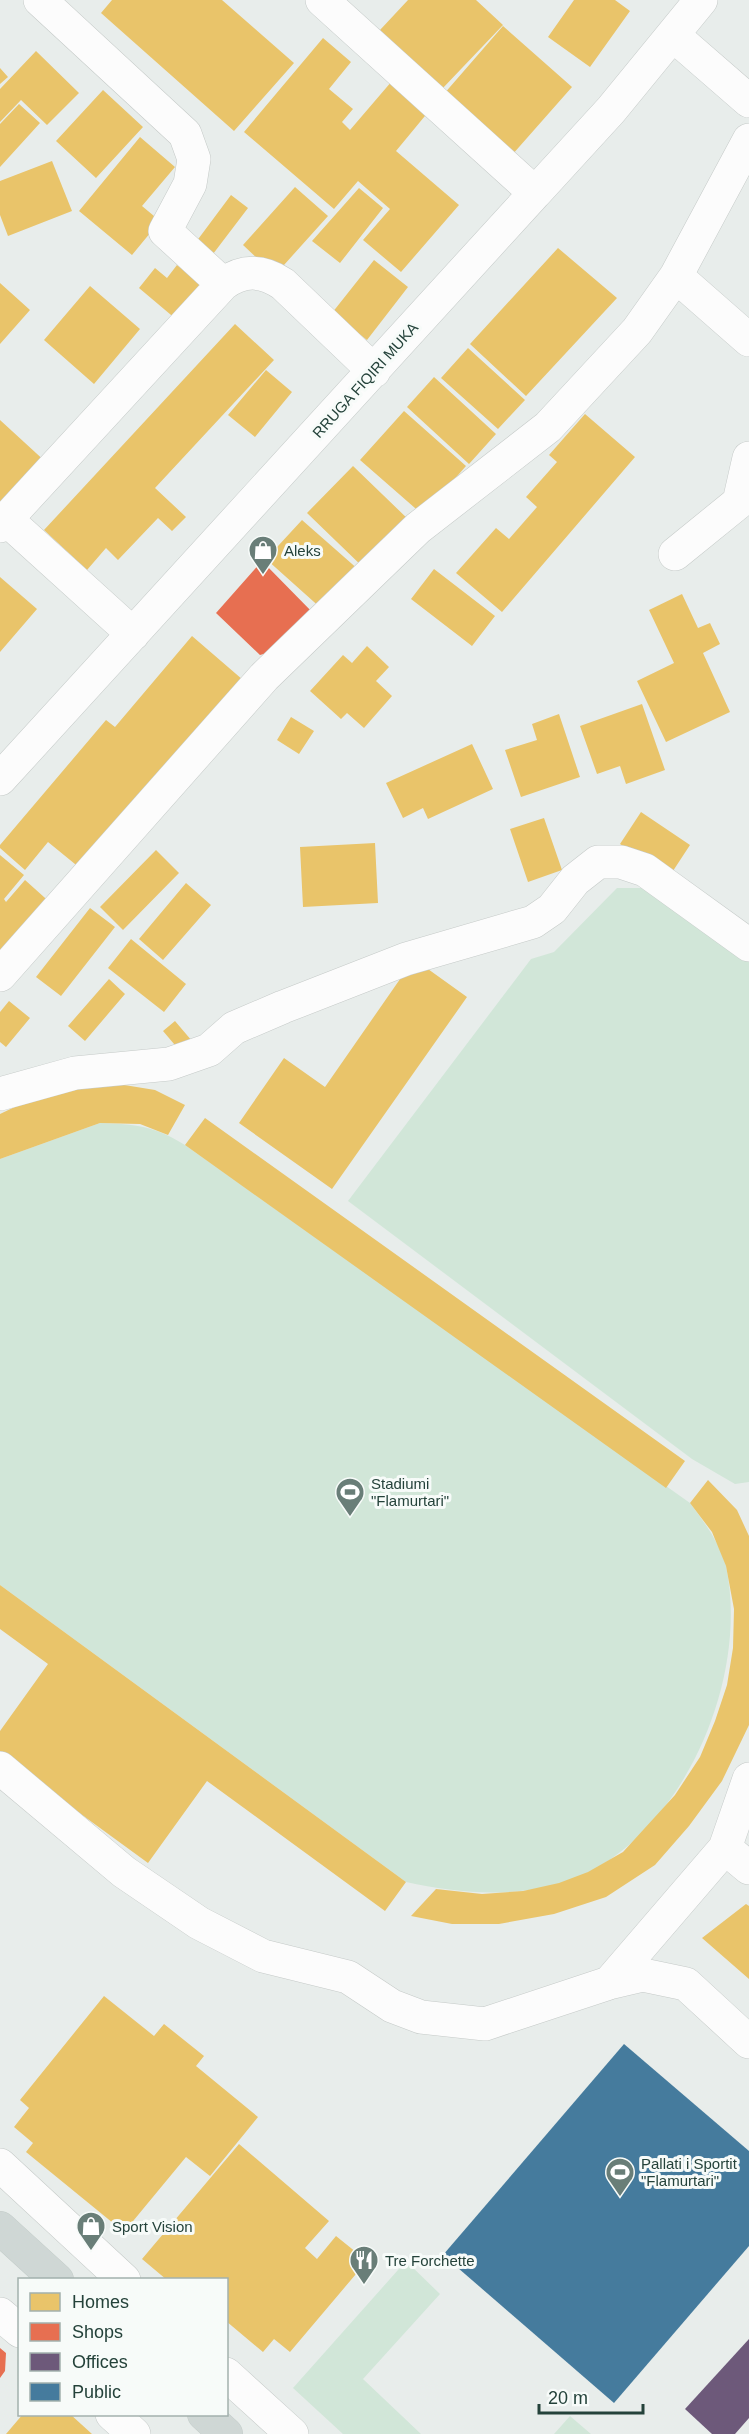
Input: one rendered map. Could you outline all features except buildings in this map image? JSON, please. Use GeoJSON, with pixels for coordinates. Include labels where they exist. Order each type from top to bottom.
{"type":"FeatureCollection","features":[{"type":"Feature","properties":{"kind":"main road"},"geometry":{"type":"LineString","coordinates":[[0,2228],[55,2278]]}},
{"type":"Feature","properties":{"kind":"main road"},"geometry":{"type":"LineString","coordinates":[[205,2416],[226,2434]]}},
{"type":"Feature","properties":{"kind":"street"},"geometry":{"type":"LineString","coordinates":[[40,0],[185,134],[194,159],[190,184],[165,231],[223,284]]}},
{"type":"Feature","properties":{"kind":"street"},"geometry":{"type":"LineString","coordinates":[[322,0],[535,193]]}},
{"type":"Feature","properties":{"kind":"street","name":"RRUGA FIQIRI MUKA"},"geometry":{"type":"LineString","coordinates":[[0,779],[611,110],[701,0]]}},
{"type":"Feature","properties":{"kind":"street"},"geometry":{"type":"LineString","coordinates":[[673,35],[749,100]]}},
{"type":"Feature","properties":{"kind":"street"},"geometry":{"type":"LineString","coordinates":[[0,975],[264,677],[418,528],[548,427],[637,332],[676,276],[749,140]]}},
{"type":"Feature","properties":{"kind":"street"},"geometry":{"type":"LineString","coordinates":[[133,634],[3,522],[223,284],[237,274],[253,272],[270,275],[374,371]]}},
{"type":"Feature","properties":{"kind":"street"},"geometry":{"type":"LineString","coordinates":[[676,276],[749,340]]}},
{"type":"Feature","properties":{"kind":"street"},"geometry":{"type":"LineString","coordinates":[[675,554],[739,502],[749,458]]}},
{"type":"Feature","properties":{"kind":"street"},"geometry":{"type":"LineString","coordinates":[[0,1094],[75,1072],[170,1064],[209,1050],[234,1028],[283,1007],[406,959],[533,922],[552,909],[575,880],[598,862],[621,862],[645,870],[749,945]]}},
{"type":"Feature","properties":{"kind":"street"},"geometry":{"type":"LineString","coordinates":[[3,1771],[124,1872],[199,1923],[263,1956],[348,1977],[392,2006],[421,2017],[485,2024],[609,1983],[643,1975],[686,1984],[749,2042]]}},
{"type":"Feature","properties":{"kind":"street"},"geometry":{"type":"LineString","coordinates":[[609,1983],[737,1858],[749,1779]]}},
{"type":"Feature","properties":{"kind":"street"},"geometry":{"type":"LineString","coordinates":[[0,2165],[122,2278]]}},
{"type":"Feature","properties":{"kind":"street"},"geometry":{"type":"LineString","coordinates":[[0,2314],[18,2329]]}},
{"type":"Feature","properties":{"kind":"street"},"geometry":{"type":"LineString","coordinates":[[228,2376],[292,2434]]}},
{"type":"Feature","properties":{"kind":"street"},"geometry":{"type":"LineString","coordinates":[[113,2416],[134,2434]]}},
{"type":"Feature","properties":{"kind":"green space"},"geometry":{"type":"Polygon","coordinates":[[[617,888],[644,888],[749,954],[749,1482],[735,1484],[692,1459],[348,1201],[531,959],[554,952],[617,888]]]}},
{"type":"Feature","properties":{"kind":"green space","name":"Stadiumi \"Flamurtari\""},"geometry":{"type":"Polygon","coordinates":[[[100,1123],[144,1127],[185,1145],[690,1503],[701,1518],[726,1566],[731,1608],[728,1652],[719,1697],[703,1741],[682,1782],[655,1818],[624,1849],[589,1872],[567,1881],[522,1891],[475,1892],[406,1882],[0,1585],[0,1159],[100,1123]]]}},
{"type":"Feature","properties":{"kind":"green space"},"geometry":{"type":"Polygon","coordinates":[[[406,2261],[440,2294],[363,2379],[421,2434],[343,2434],[293,2388],[406,2261]]]}},
{"type":"Feature","properties":{"kind":"green space"},"geometry":{"type":"Polygon","coordinates":[[[570,2416],[591,2434],[554,2434],[570,2416]]]}},
{"type":"Feature","properties":{"kind":"place","name":"Aleks"},"geometry":{"type":"Point","coordinates":[263,576]}},
{"type":"Feature","properties":{"kind":"place","name":"Stadiumi \"Flamurtari\""},"geometry":{"type":"Point","coordinates":[350,1518]}},
{"type":"Feature","properties":{"kind":"place","name":"Pallati i Sportit \"Flamurtari\""},"geometry":{"type":"Point","coordinates":[620,2198]}},
{"type":"Feature","properties":{"kind":"place","name":"Sport Vision"},"geometry":{"type":"Point","coordinates":[91,2252]}},
{"type":"Feature","properties":{"kind":"place","name":"Tre Forchette"},"geometry":{"type":"Point","coordinates":[364,2286]}}]}
